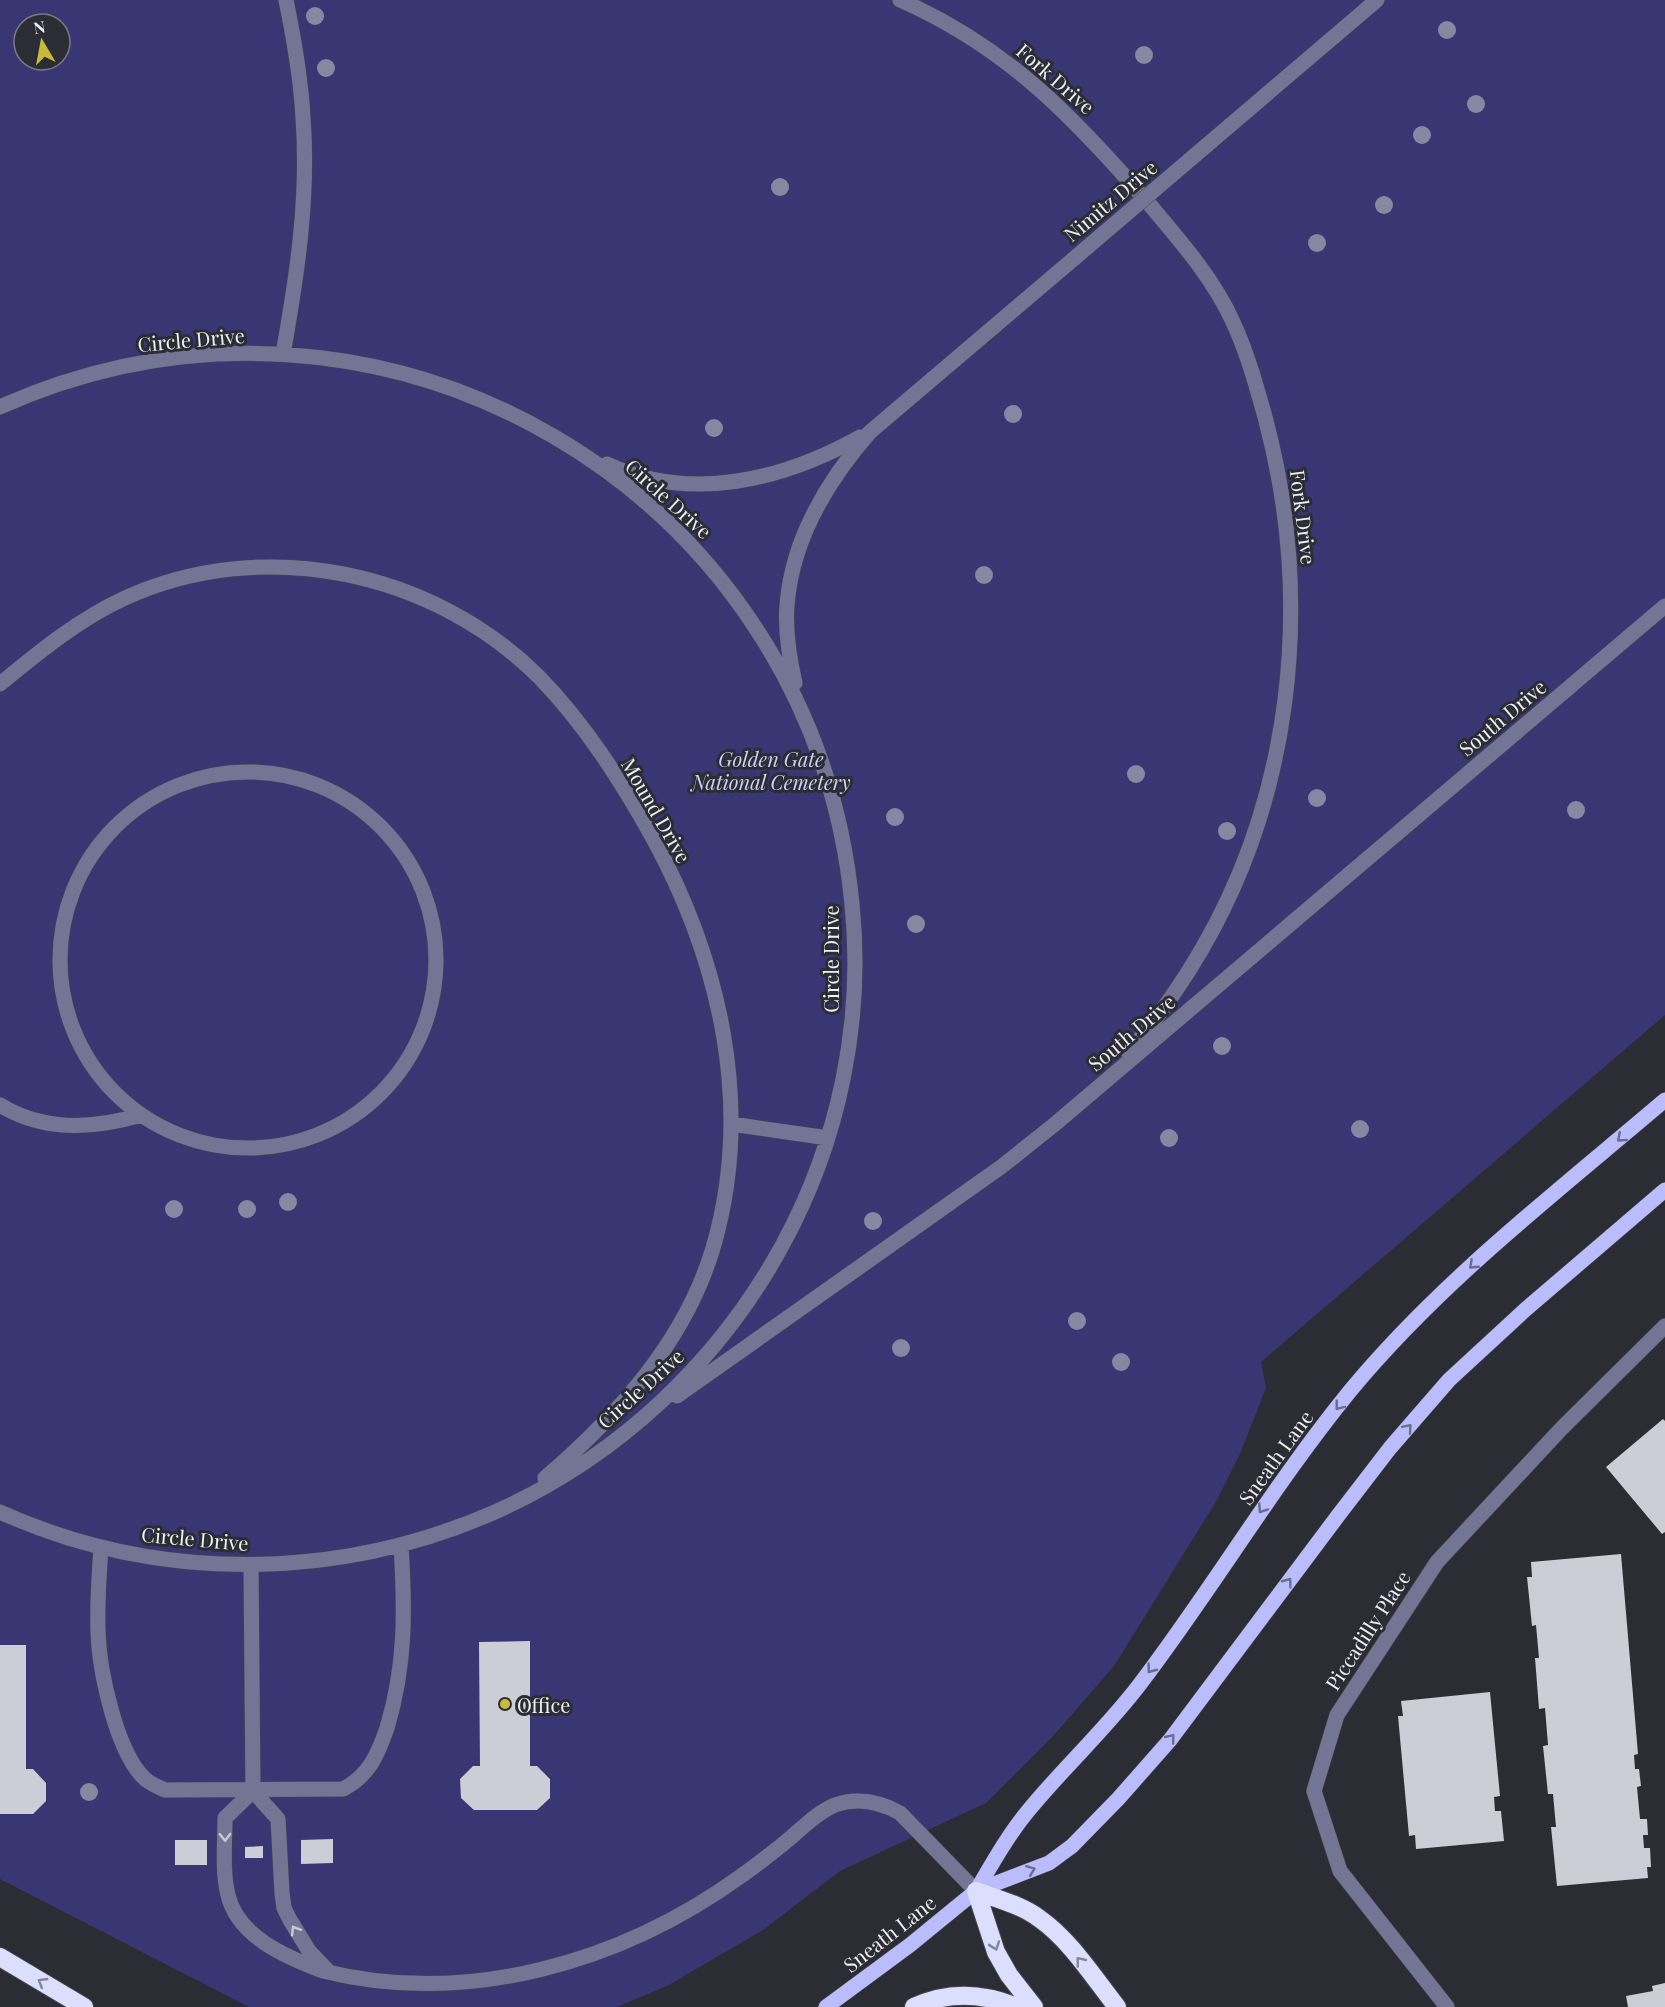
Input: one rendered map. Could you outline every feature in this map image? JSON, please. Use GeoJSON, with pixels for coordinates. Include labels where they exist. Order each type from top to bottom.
{"type":"FeatureCollection","features":[{"type":"Feature","properties":{"kind":"highway"},"geometry":{"type":"LineString","coordinates":[[976,1891],[996,1952],[1008,1975],[1034,2007]]}},
{"type":"Feature","properties":{"kind":"highway"},"geometry":{"type":"LineString","coordinates":[[976,1891],[1016,1906],[1039,1918],[1058,1934],[1117,2007]]}},
{"type":"Feature","properties":{"kind":"highway"},"geometry":{"type":"LineString","coordinates":[[0,1957],[84,2007]]}},
{"type":"Feature","properties":{"kind":"highway"},"geometry":{"type":"LineString","coordinates":[[914,2007],[945,1996],[966,1995],[987,1997],[1017,2007]]}},
{"type":"Feature","properties":{"kind":"main road","name":"Sneath Lane"},"geometry":{"type":"LineString","coordinates":[[976,1891],[1013,1830],[1028,1810],[1108,1722],[1152,1669],[1296,1461],[1352,1389],[1418,1318],[1484,1255],[1665,1100]]}},
{"type":"Feature","properties":{"kind":"main road","name":"Sneath Lane"},"geometry":{"type":"LineString","coordinates":[[826,2007],[910,1945],[976,1891],[1049,1863],[1092,1827],[1170,1740],[1344,1508],[1390,1449],[1449,1380],[1526,1309],[1665,1190]]}},
{"type":"Feature","properties":{"kind":"street"},"geometry":{"type":"LineString","coordinates":[[283,354],[299,255],[304,177],[300,81],[286,0]]}},
{"type":"Feature","properties":{"kind":"street","name":"Fork Drive"},"geometry":{"type":"LineString","coordinates":[[900,0],[945,22],[973,39],[1002,58],[1033,83],[1098,145],[1190,252],[1222,300],[1238,333],[1264,413],[1284,503],[1292,607],[1288,682],[1284,718],[1267,792],[1244,864],[1215,927],[1158,1016],[1110,1072],[1055,1124]]}},
{"type":"Feature","properties":{"kind":"street","name":"Nimitz Drive"},"geometry":{"type":"LineString","coordinates":[[806,718],[796,688],[790,658],[787,606],[790,581],[803,541],[818,506],[850,454],[870,432],[1377,0]]}},
{"type":"Feature","properties":{"kind":"street","name":"Circle Drive"},"geometry":{"type":"LineString","coordinates":[[0,407],[27,395],[79,378],[133,364],[184,357],[283,354],[331,359],[420,378],[497,406],[575,448],[639,496],[704,558],[735,597],[785,675],[806,718],[821,757],[841,826],[850,878],[855,961],[850,1037],[840,1093],[813,1181],[794,1224],[747,1304],[705,1357],[671,1393],[597,1454],[515,1503],[438,1534],[401,1545],[329,1559],[251,1565],[175,1561],[101,1548],[57,1535],[0,1512]]}},
{"type":"Feature","properties":{"kind":"street","name":"Nimitz Drive"},"geometry":{"type":"LineString","coordinates":[[575,448],[635,475],[658,481],[706,485],[732,483],[786,470],[843,447],[870,432]]}},
{"type":"Feature","properties":{"kind":"street","name":"Mound Drive"},"geometry":{"type":"LineString","coordinates":[[0,684],[74,627],[125,598],[178,579],[242,568],[303,568],[336,572],[396,587],[426,599],[484,632],[513,654],[562,703],[624,789],[660,852],[693,923],[707,961],[717,1000],[729,1067],[732,1124],[730,1158],[720,1222],[702,1278],[676,1332],[639,1384],[616,1410],[566,1460],[515,1503]]}},
{"type":"Feature","properties":{"kind":"street","name":"South Drive"},"geometry":{"type":"LineString","coordinates":[[597,1454],[1000,1167],[1055,1124],[1665,606]]}},
{"type":"Feature","properties":{"kind":"street"},"geometry":{"type":"LineString","coordinates":[[0,1105],[32,1119],[53,1125],[76,1127],[141,1115],[185,1137],[208,1144],[257,1148],[307,1139],[352,1117],[371,1102],[389,1085],[420,1037],[433,998],[436,950],[433,924],[417,877],[389,836],[352,804],[308,783],[283,776],[260,773],[211,777],[165,792],[143,805],[124,819],[92,856],[70,899],[63,924],[60,971],[63,995],[78,1042],[90,1062],[105,1083],[141,1115]]}},
{"type":"Feature","properties":{"kind":"street"},"geometry":{"type":"LineString","coordinates":[[732,1124],[828,1138]]}},
{"type":"Feature","properties":{"kind":"street","name":"Piccadilly Place"},"geometry":{"type":"LineString","coordinates":[[1447,2007],[1340,1871],[1314,1791],[1337,1715],[1437,1562],[1561,1429],[1665,1326]]}},
{"type":"Feature","properties":{"kind":"street"},"geometry":{"type":"LineString","coordinates":[[101,1548],[98,1631],[100,1655],[116,1725],[136,1767],[143,1778],[165,1790],[253,1791],[343,1789],[355,1783],[374,1761],[392,1711],[402,1662],[405,1612],[401,1545]]}},
{"type":"Feature","properties":{"kind":"street"},"geometry":{"type":"LineString","coordinates":[[251,1565],[253,1791],[278,1819],[282,1893],[290,1920],[309,1951],[333,1975]]}},
{"type":"Feature","properties":{"kind":"street"},"geometry":{"type":"LineString","coordinates":[[253,1791],[225,1818],[226,1878],[228,1895],[234,1910],[244,1925],[276,1950],[333,1975],[379,1988],[434,1994],[492,1990],[550,1975],[619,1947],[682,1914],[740,1877],[819,1815],[834,1806],[851,1802],[869,1801],[887,1806],[900,1813],[976,1891]]}},
{"type":"Feature","properties":{"kind":"green space","name":"Golden Gate National Cemetery"},"geometry":{"type":"Polygon","coordinates":[[[0,0],[1665,0],[1665,1015],[1261,1362],[1266,1388],[1240,1454],[1217,1500],[1114,1666],[1054,1735],[986,1803],[840,1871],[763,1930],[667,1986],[617,2007],[249,2007],[0,1879],[0,0]]]}},
{"type":"Feature","properties":{"kind":"building"},"geometry":{"type":"Polygon","coordinates":[[[1663,1419],[1665,1421],[1665,1532],[1662,1534],[1606,1467],[1663,1419]]]}},
{"type":"Feature","properties":{"kind":"building"},"geometry":{"type":"Polygon","coordinates":[[[1621,1554],[1638,1754],[1634,1755],[1635,1769],[1639,1769],[1641,1786],[1637,1787],[1640,1819],[1647,1819],[1648,1835],[1643,1835],[1644,1848],[1650,1848],[1651,1867],[1647,1867],[1648,1878],[1557,1886],[1551,1827],[1556,1827],[1553,1794],[1548,1794],[1543,1746],[1548,1745],[1545,1708],[1539,1709],[1535,1658],[1539,1658],[1536,1625],[1532,1626],[1527,1577],[1532,1577],[1531,1562],[1621,1554]]]}},
{"type":"Feature","properties":{"kind":"building","name":"Office"},"geometry":{"type":"Polygon","coordinates":[[[530,1641],[530,1766],[537,1766],[550,1779],[550,1798],[537,1810],[474,1810],[461,1798],[460,1779],[473,1766],[480,1766],[479,1642],[530,1641]]]}},
{"type":"Feature","properties":{"kind":"building"},"geometry":{"type":"Polygon","coordinates":[[[0,1645],[26,1645],[26,1769],[33,1769],[46,1783],[46,1801],[33,1814],[0,1814],[0,1645]]]}},
{"type":"Feature","properties":{"kind":"building"},"geometry":{"type":"Polygon","coordinates":[[[1490,1692],[1500,1796],[1494,1797],[1495,1811],[1501,1811],[1504,1841],[1416,1849],[1415,1835],[1409,1836],[1398,1716],[1403,1716],[1401,1701],[1490,1692]]]}},
{"type":"Feature","properties":{"kind":"building"},"geometry":{"type":"Polygon","coordinates":[[[333,1839],[333,1863],[301,1864],[301,1840],[333,1839]]]}},
{"type":"Feature","properties":{"kind":"building"},"geometry":{"type":"Polygon","coordinates":[[[175,1840],[207,1840],[207,1865],[175,1865],[175,1840]]]}},
{"type":"Feature","properties":{"kind":"building"},"geometry":{"type":"Polygon","coordinates":[[[263,1846],[263,1858],[245,1858],[245,1847],[263,1846]]]}},
{"type":"Feature","properties":{"kind":"building"},"geometry":{"type":"Polygon","coordinates":[[[1665,1983],[1665,2007],[1628,2007],[1626,1996],[1653,1991],[1652,1986],[1665,1983]]]}},
{"type":"Feature","properties":{"kind":"place","name":"Office"},"geometry":{"type":"Point","coordinates":[505,1704]}}]}
